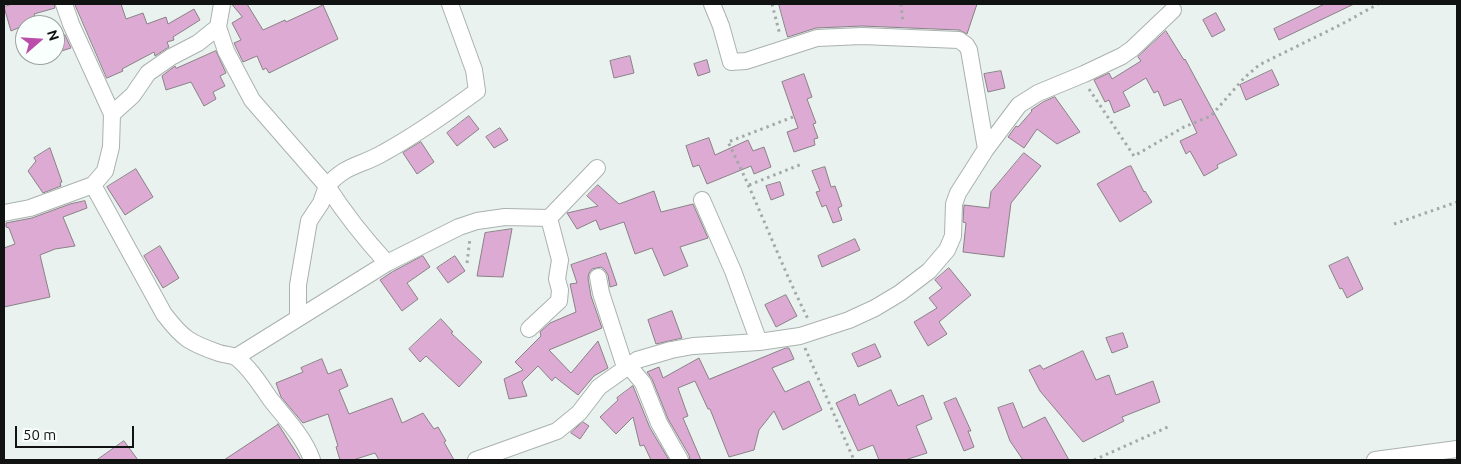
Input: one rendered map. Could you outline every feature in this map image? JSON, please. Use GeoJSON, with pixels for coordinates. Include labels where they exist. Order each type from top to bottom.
{"type":"FeatureCollection","features":[{"type":"Feature","properties":{"kind":"street"},"geometry":{"type":"LineString","coordinates":[[4,213],[30,208],[92,185],[105,171],[112,147],[112,114],[71,24],[64,4]]}},
{"type":"Feature","properties":{"kind":"street"},"geometry":{"type":"LineString","coordinates":[[222,4],[218,27],[226,51],[252,100],[327,186],[362,236],[387,263]]}},
{"type":"Feature","properties":{"kind":"street"},"geometry":{"type":"LineString","coordinates":[[298,318],[298,285],[309,220],[321,203],[327,186],[350,166],[382,154],[422,130],[477,91],[474,70],[450,4]]}},
{"type":"Feature","properties":{"kind":"street"},"geometry":{"type":"LineString","coordinates":[[712,4],[721,26],[731,62],[746,61],[817,38],[862,36],[959,40],[963,42],[970,50],[986,148]]}},
{"type":"Feature","properties":{"kind":"street"},"geometry":{"type":"LineString","coordinates":[[476,460],[557,431],[578,412],[599,387],[637,360],[693,346],[759,342],[807,334],[875,308],[900,293],[929,271],[947,250],[951,241],[954,204],[958,193],[986,148],[1019,105],[1038,93],[1122,56],[1173,10]]}},
{"type":"Feature","properties":{"kind":"street"},"geometry":{"type":"LineString","coordinates":[[112,114],[133,96],[148,73],[171,57],[198,43],[218,27]]}},
{"type":"Feature","properties":{"kind":"street"},"geometry":{"type":"LineString","coordinates":[[236,357],[387,263],[460,227],[473,222],[505,216],[548,218],[598,168]]}},
{"type":"Feature","properties":{"kind":"street"},"geometry":{"type":"LineString","coordinates":[[92,185],[164,314],[178,332],[199,346],[236,357],[257,380],[308,449],[312,460]]}},
{"type":"Feature","properties":{"kind":"street"},"geometry":{"type":"LineString","coordinates":[[702,200],[733,271],[759,342]]}},
{"type":"Feature","properties":{"kind":"street"},"geometry":{"type":"LineString","coordinates":[[529,329],[559,301],[560,290],[557,279],[560,260],[548,218]]}},
{"type":"Feature","properties":{"kind":"street"},"geometry":{"type":"LineString","coordinates":[[598,277],[601,293],[627,366],[643,384],[660,423],[680,460]]}},
{"type":"Feature","properties":{"kind":"street"},"geometry":{"type":"LineString","coordinates":[[1374,460],[1457,449]]}},
{"type":"Feature","properties":{"kind":"street"},"geometry":{"type":"LineString","coordinates":[[1456,460],[1457,456]]}},
{"type":"Feature","properties":{"kind":"path"},"geometry":{"type":"LineString","coordinates":[[772,4],[783,50]]}},
{"type":"Feature","properties":{"kind":"path"},"geometry":{"type":"LineString","coordinates":[[1080,76],[1134,156],[1184,127],[1211,116],[1244,78],[1259,65],[1378,4]]}},
{"type":"Feature","properties":{"kind":"path"},"geometry":{"type":"LineString","coordinates":[[793,117],[728,142],[749,184],[788,278],[854,460]]}},
{"type":"Feature","properties":{"kind":"path"},"geometry":{"type":"LineString","coordinates":[[749,184],[802,164]]}},
{"type":"Feature","properties":{"kind":"path"},"geometry":{"type":"LineString","coordinates":[[1394,224],[1457,202]]}},
{"type":"Feature","properties":{"kind":"path"},"geometry":{"type":"LineString","coordinates":[[467,263],[473,222]]}},
{"type":"Feature","properties":{"kind":"path"},"geometry":{"type":"LineString","coordinates":[[1094,460],[1170,426]]}},
{"type":"Feature","properties":{"kind":"building"},"geometry":{"type":"Polygon","coordinates":[[[13,4],[54,4],[55,8],[34,15],[15,15],[15,29],[11,31],[4,7],[13,4]]]}},
{"type":"Feature","properties":{"kind":"building"},"geometry":{"type":"Polygon","coordinates":[[[75,4],[121,4],[126,19],[143,13],[147,24],[166,17],[168,24],[194,9],[200,20],[173,37],[174,40],[167,42],[169,47],[155,56],[154,52],[122,69],[123,71],[107,78],[75,4]]]}},
{"type":"Feature","properties":{"kind":"building"},"geometry":{"type":"Polygon","coordinates":[[[232,4],[247,4],[263,30],[323,5],[338,39],[269,73],[266,68],[263,70],[257,56],[243,62],[234,43],[241,40],[232,23],[242,17],[232,4]]]}},
{"type":"Feature","properties":{"kind":"building"},"geometry":{"type":"Polygon","coordinates":[[[779,4],[977,4],[967,34],[959,30],[862,26],[816,28],[788,37],[779,4]]]}},
{"type":"Feature","properties":{"kind":"building"},"geometry":{"type":"Polygon","coordinates":[[[1325,4],[1354,4],[1279,40],[1274,29],[1325,4]]]}},
{"type":"Feature","properties":{"kind":"building"},"geometry":{"type":"Polygon","coordinates":[[[1216,13],[1225,30],[1212,37],[1203,20],[1216,13]]]}},
{"type":"Feature","properties":{"kind":"building"},"geometry":{"type":"Polygon","coordinates":[[[1166,31],[1185,59],[1237,155],[1217,165],[1218,168],[1204,176],[1190,151],[1186,154],[1180,141],[1197,133],[1181,99],[1164,106],[1158,91],[1154,93],[1146,78],[1123,92],[1130,106],[1114,113],[1109,100],[1105,102],[1094,80],[1109,73],[1112,79],[1141,61],[1138,57],[1166,31]]]}},
{"type":"Feature","properties":{"kind":"building"},"geometry":{"type":"Polygon","coordinates":[[[65,35],[71,48],[65,50],[65,35]]]}},
{"type":"Feature","properties":{"kind":"building"},"geometry":{"type":"Polygon","coordinates":[[[216,51],[226,73],[220,76],[225,86],[213,92],[216,99],[204,106],[191,82],[166,90],[162,76],[175,66],[176,68],[216,51]]]}},
{"type":"Feature","properties":{"kind":"building"},"geometry":{"type":"Polygon","coordinates":[[[630,56],[634,73],[614,78],[610,61],[630,56]]]}},
{"type":"Feature","properties":{"kind":"building"},"geometry":{"type":"Polygon","coordinates":[[[707,60],[710,72],[698,76],[694,64],[707,60]]]}},
{"type":"Feature","properties":{"kind":"building"},"geometry":{"type":"Polygon","coordinates":[[[1272,70],[1279,85],[1246,100],[1240,85],[1272,70]]]}},
{"type":"Feature","properties":{"kind":"building"},"geometry":{"type":"Polygon","coordinates":[[[1001,71],[1005,88],[988,92],[984,74],[1001,71]]]}},
{"type":"Feature","properties":{"kind":"building"},"geometry":{"type":"Polygon","coordinates":[[[804,74],[812,97],[807,99],[816,123],[813,124],[818,138],[814,139],[815,145],[794,152],[787,132],[798,128],[782,82],[804,74]]]}},
{"type":"Feature","properties":{"kind":"building"},"geometry":{"type":"Polygon","coordinates":[[[1055,97],[1080,132],[1057,144],[1037,129],[1024,148],[1008,137],[1031,110],[1055,97]]]}},
{"type":"Feature","properties":{"kind":"building"},"geometry":{"type":"Polygon","coordinates":[[[469,116],[479,129],[457,146],[447,133],[469,116]]]}},
{"type":"Feature","properties":{"kind":"building"},"geometry":{"type":"Polygon","coordinates":[[[500,128],[508,140],[494,148],[486,137],[500,128]]]}},
{"type":"Feature","properties":{"kind":"building"},"geometry":{"type":"Polygon","coordinates":[[[709,138],[715,155],[748,140],[753,151],[764,147],[771,167],[754,174],[751,166],[707,184],[699,165],[693,167],[686,146],[709,138]]]}},
{"type":"Feature","properties":{"kind":"building"},"geometry":{"type":"Polygon","coordinates":[[[421,142],[434,162],[417,174],[403,153],[421,142]]]}},
{"type":"Feature","properties":{"kind":"building"},"geometry":{"type":"Polygon","coordinates":[[[50,148],[62,182],[60,183],[61,186],[43,193],[28,171],[36,161],[34,158],[50,148]]]}},
{"type":"Feature","properties":{"kind":"building"},"geometry":{"type":"Polygon","coordinates":[[[1024,153],[1041,166],[1011,203],[1004,257],[963,252],[966,223],[963,222],[964,205],[989,208],[991,192],[1024,153]]]}},
{"type":"Feature","properties":{"kind":"building"},"geometry":{"type":"Polygon","coordinates":[[[1131,166],[1144,192],[1152,202],[1120,222],[1097,184],[1131,166]]]}},
{"type":"Feature","properties":{"kind":"building"},"geometry":{"type":"Polygon","coordinates":[[[825,167],[831,187],[835,186],[842,206],[838,208],[842,220],[833,223],[826,205],[822,207],[816,192],[820,191],[812,171],[825,167]]]}},
{"type":"Feature","properties":{"kind":"building"},"geometry":{"type":"Polygon","coordinates":[[[136,169],[153,197],[125,215],[107,187],[136,169]]]}},
{"type":"Feature","properties":{"kind":"building"},"geometry":{"type":"Polygon","coordinates":[[[780,182],[784,195],[771,200],[766,186],[780,182]]]}},
{"type":"Feature","properties":{"kind":"building"},"geometry":{"type":"Polygon","coordinates":[[[598,185],[619,204],[654,191],[661,212],[693,204],[708,238],[680,247],[688,266],[664,276],[652,248],[635,254],[624,222],[600,230],[596,220],[577,229],[567,213],[598,206],[587,196],[598,185]]]}},
{"type":"Feature","properties":{"kind":"building"},"geometry":{"type":"Polygon","coordinates":[[[85,201],[87,208],[63,217],[75,246],[55,249],[40,255],[50,297],[4,307],[4,248],[15,244],[9,228],[6,227],[6,223],[32,218],[70,204],[85,201]]]}},
{"type":"Feature","properties":{"kind":"building"},"geometry":{"type":"Polygon","coordinates":[[[512,229],[503,277],[477,276],[485,233],[512,229]]]}},
{"type":"Feature","properties":{"kind":"building"},"geometry":{"type":"Polygon","coordinates":[[[855,239],[860,250],[822,267],[818,256],[855,239]]]}},
{"type":"Feature","properties":{"kind":"building"},"geometry":{"type":"Polygon","coordinates":[[[160,246],[179,278],[163,288],[144,256],[160,246]]]}},
{"type":"Feature","properties":{"kind":"building"},"geometry":{"type":"Polygon","coordinates":[[[606,253],[617,285],[610,287],[608,275],[601,267],[592,269],[588,278],[591,296],[602,328],[549,350],[571,373],[598,341],[608,368],[594,376],[578,395],[555,377],[552,381],[538,366],[522,382],[527,396],[509,399],[504,379],[523,370],[515,362],[541,336],[540,332],[550,323],[576,312],[570,284],[577,283],[571,265],[606,253]]]}},
{"type":"Feature","properties":{"kind":"building"},"geometry":{"type":"Polygon","coordinates":[[[423,256],[430,267],[407,283],[418,299],[402,311],[380,280],[423,256]]]}},
{"type":"Feature","properties":{"kind":"building"},"geometry":{"type":"Polygon","coordinates":[[[455,256],[465,271],[448,283],[437,268],[455,256]]]}},
{"type":"Feature","properties":{"kind":"building"},"geometry":{"type":"Polygon","coordinates":[[[1348,257],[1363,289],[1347,298],[1342,288],[1340,289],[1329,266],[1348,257]]]}},
{"type":"Feature","properties":{"kind":"building"},"geometry":{"type":"Polygon","coordinates":[[[949,268],[971,295],[939,322],[947,334],[928,346],[914,322],[937,308],[929,298],[942,288],[935,280],[949,268]]]}},
{"type":"Feature","properties":{"kind":"building"},"geometry":{"type":"Polygon","coordinates":[[[786,295],[797,316],[776,327],[765,305],[786,295]]]}},
{"type":"Feature","properties":{"kind":"building"},"geometry":{"type":"Polygon","coordinates":[[[672,311],[682,338],[656,344],[648,320],[672,311]]]}},
{"type":"Feature","properties":{"kind":"building"},"geometry":{"type":"Polygon","coordinates":[[[441,319],[453,332],[451,333],[482,362],[459,387],[426,356],[420,362],[409,349],[441,319]]]}},
{"type":"Feature","properties":{"kind":"building"},"geometry":{"type":"Polygon","coordinates":[[[1123,333],[1128,347],[1112,353],[1106,338],[1123,333]]]}},
{"type":"Feature","properties":{"kind":"building"},"geometry":{"type":"Polygon","coordinates":[[[875,344],[881,357],[858,367],[852,354],[875,344]]]}},
{"type":"Feature","properties":{"kind":"building"},"geometry":{"type":"Polygon","coordinates":[[[789,348],[794,359],[772,368],[785,392],[809,381],[822,410],[783,430],[774,411],[759,430],[754,450],[729,457],[710,409],[708,409],[695,381],[678,388],[688,416],[683,418],[701,460],[690,460],[668,419],[652,379],[647,372],[659,367],[663,378],[699,358],[709,379],[789,348]]]}},
{"type":"Feature","properties":{"kind":"building"},"geometry":{"type":"Polygon","coordinates":[[[1083,351],[1096,380],[1109,375],[1116,395],[1153,381],[1160,402],[1122,417],[1124,421],[1083,442],[1040,391],[1029,370],[1040,365],[1043,369],[1083,351]]]}},
{"type":"Feature","properties":{"kind":"building"},"geometry":{"type":"Polygon","coordinates":[[[322,359],[328,374],[341,369],[348,386],[339,390],[349,414],[392,398],[402,423],[423,413],[434,429],[438,427],[454,460],[379,460],[375,453],[353,460],[340,460],[336,447],[338,446],[328,414],[303,423],[281,397],[276,383],[303,372],[301,368],[322,359]]]}},
{"type":"Feature","properties":{"kind":"building"},"geometry":{"type":"Polygon","coordinates":[[[633,386],[650,428],[669,460],[651,460],[644,445],[640,446],[633,417],[616,434],[600,417],[618,400],[617,398],[633,386]]]}},
{"type":"Feature","properties":{"kind":"building"},"geometry":{"type":"Polygon","coordinates":[[[891,390],[898,406],[923,395],[932,419],[916,426],[927,453],[905,460],[879,460],[873,445],[858,451],[836,403],[855,394],[859,405],[891,390]]]}},
{"type":"Feature","properties":{"kind":"building"},"geometry":{"type":"Polygon","coordinates":[[[956,398],[971,431],[968,431],[974,447],[964,451],[944,403],[956,398]]]}},
{"type":"Feature","properties":{"kind":"building"},"geometry":{"type":"Polygon","coordinates":[[[1013,403],[1023,428],[1045,417],[1069,460],[1023,460],[1010,441],[998,408],[1013,403]]]}},
{"type":"Feature","properties":{"kind":"building"},"geometry":{"type":"Polygon","coordinates":[[[583,422],[589,426],[580,439],[571,433],[583,422]]]}},
{"type":"Feature","properties":{"kind":"building"},"geometry":{"type":"Polygon","coordinates":[[[277,425],[301,460],[224,460],[277,425]]]}},
{"type":"Feature","properties":{"kind":"building"},"geometry":{"type":"Polygon","coordinates":[[[124,441],[138,460],[97,460],[124,441]]]}}]}
